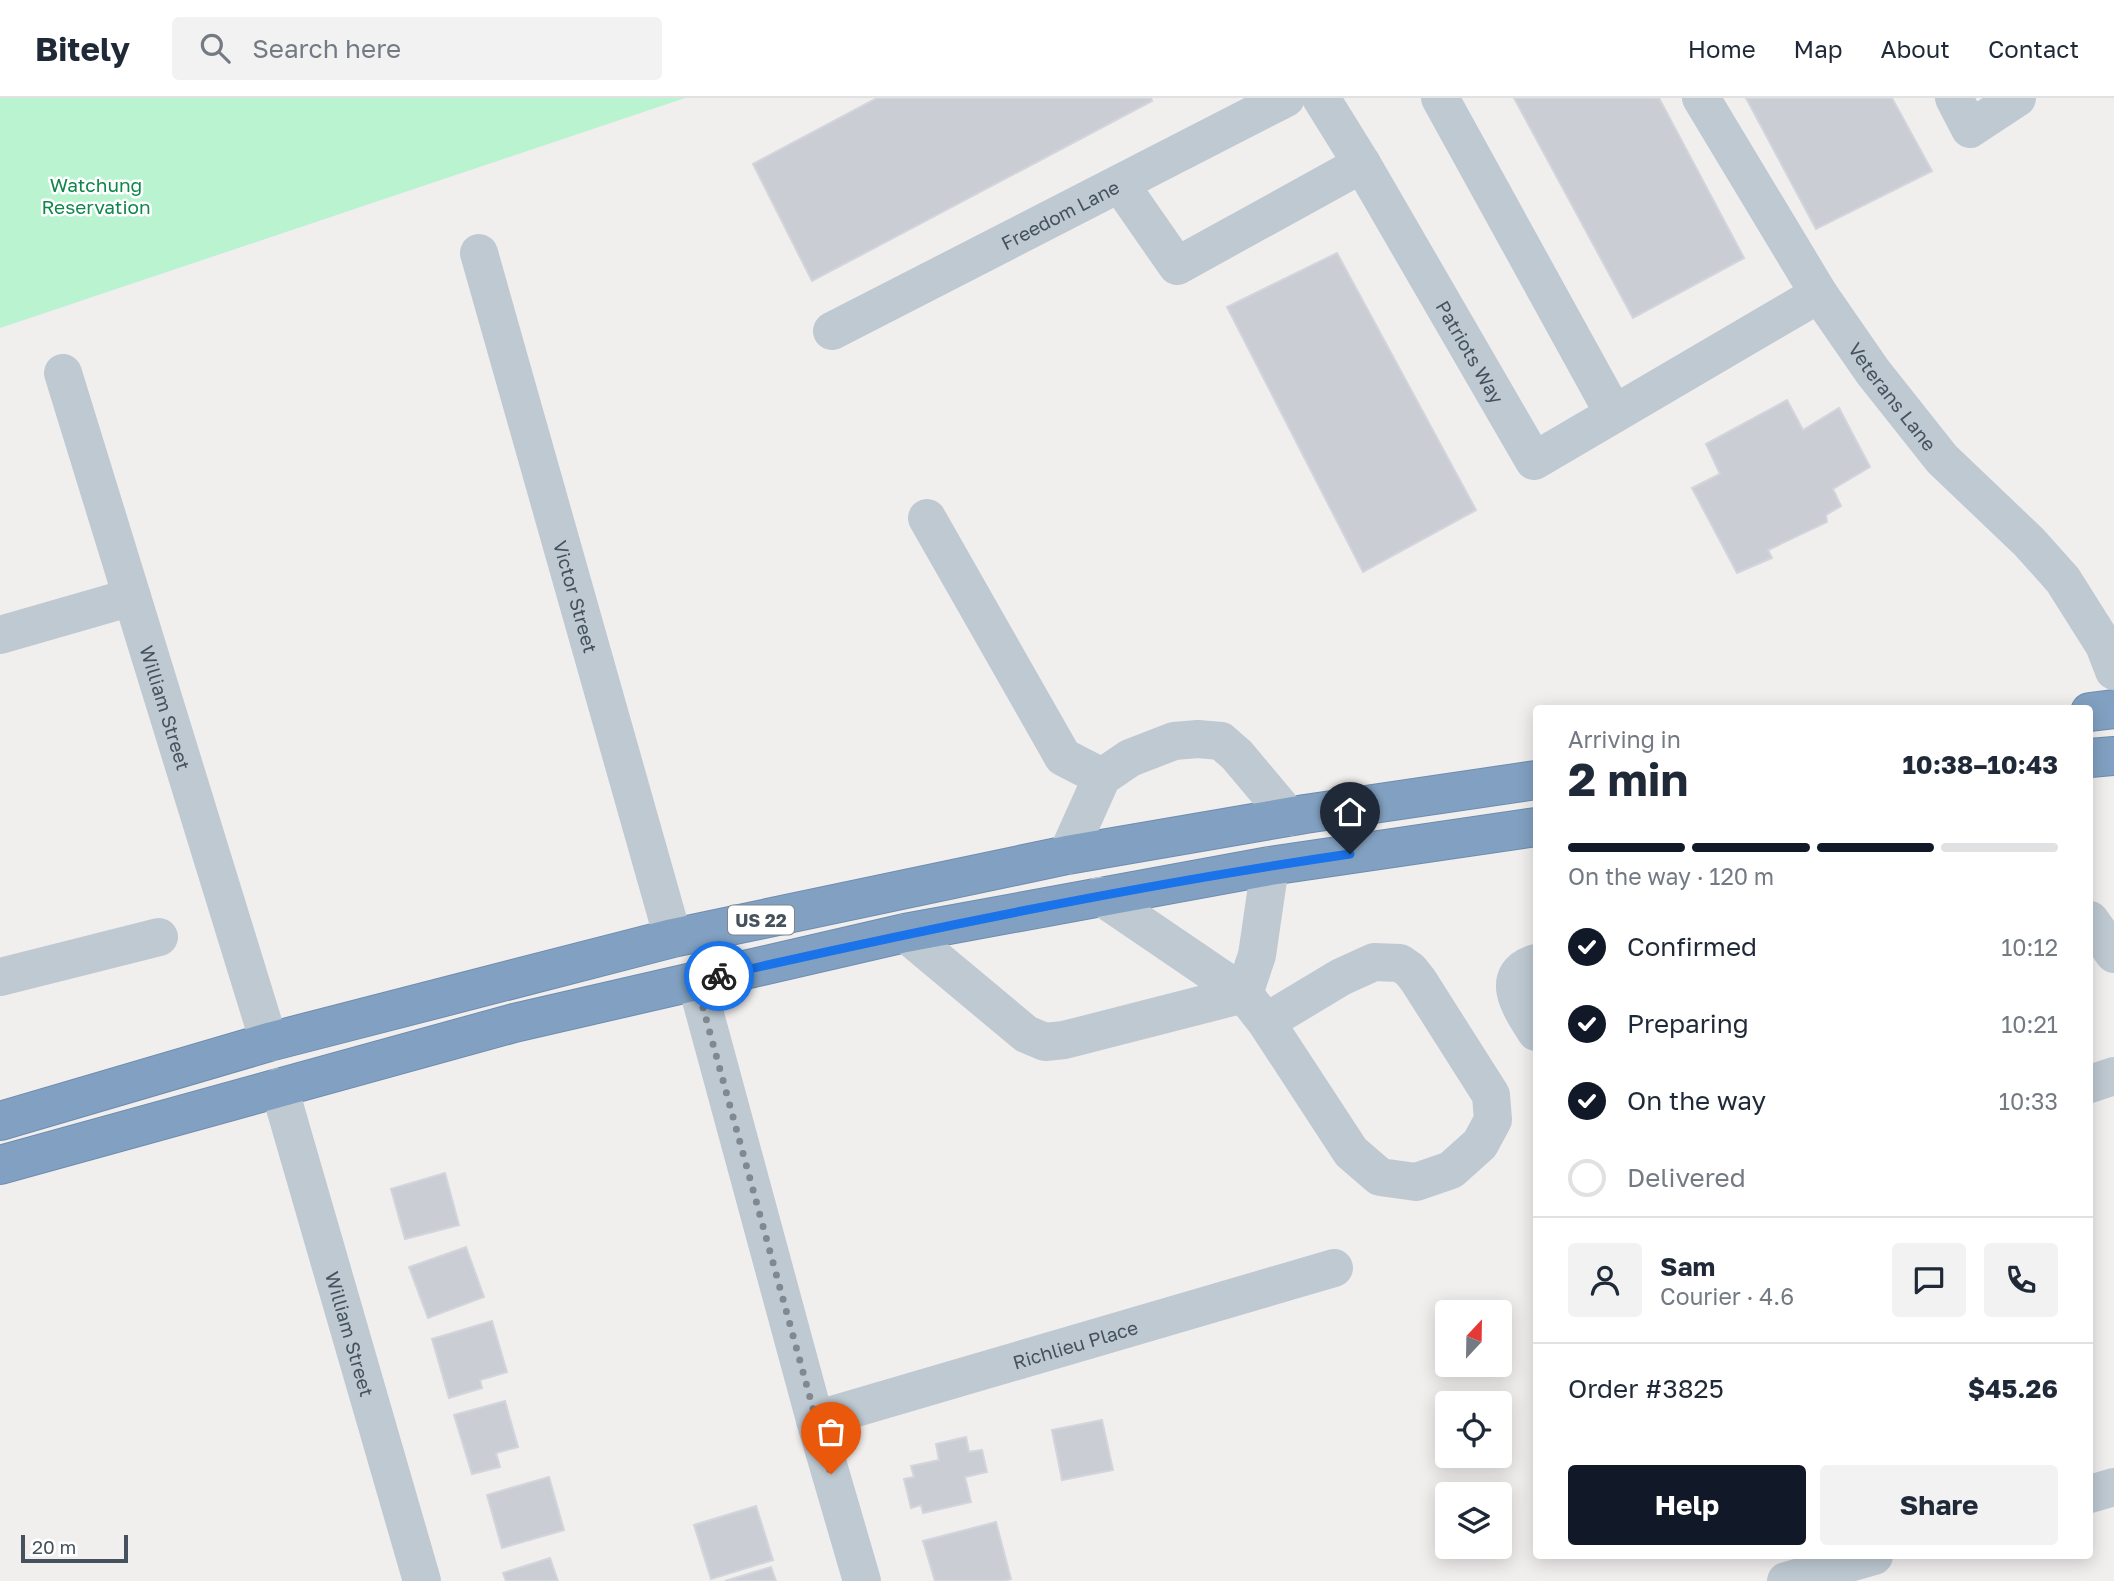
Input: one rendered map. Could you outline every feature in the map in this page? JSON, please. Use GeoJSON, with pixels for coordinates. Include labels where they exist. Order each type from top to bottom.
{"type":"FeatureCollection","features":[{"type":"Feature","properties":{"kind":"highway"},"geometry":{"type":"LineString","coordinates":[[2093,712],[2114,709]]}},
{"type":"Feature","properties":{"kind":"highway"},"geometry":{"type":"LineString","coordinates":[[2093,758],[2114,755]]}},
{"type":"Feature","properties":{"kind":"highway","name":"US 22"},"geometry":{"type":"LineString","coordinates":[[1,1116],[269,1042],[673,939],[1067,855],[1289,817],[1533,780]]}},
{"type":"Feature","properties":{"kind":"highway","name":"US 22"},"geometry":{"type":"LineString","coordinates":[[0,1165],[514,1023],[905,933],[1270,866],[1533,827]]}},
{"type":"Feature","properties":{"kind":"street","name":"Freedom Lane"},"geometry":{"type":"LineString","coordinates":[[832,331],[1286,98]]}},
{"type":"Feature","properties":{"kind":"street","name":"Patriots Way"},"geometry":{"type":"LineString","coordinates":[[1321,98],[1534,461],[1819,294]]}},
{"type":"Feature","properties":{"kind":"street"},"geometry":{"type":"LineString","coordinates":[[1440,98],[1614,414]]}},
{"type":"Feature","properties":{"kind":"street","name":"Veterans Lane"},"geometry":{"type":"LineString","coordinates":[[1701,98],[1819,294],[1873,372],[1942,459],[2029,542],[2063,580],[2099,636],[2114,671]]}},
{"type":"Feature","properties":{"kind":"street"},"geometry":{"type":"LineString","coordinates":[[1954,98],[1970,129],[2017,98]]}},
{"type":"Feature","properties":{"kind":"street"},"geometry":{"type":"LineString","coordinates":[[1120,184],[1177,266],[1362,164]]}},
{"type":"Feature","properties":{"kind":"street","name":"Victor Street"},"geometry":{"type":"LineString","coordinates":[[480,253],[673,939]]}},
{"type":"Feature","properties":{"kind":"street","name":"William Street"},"geometry":{"type":"LineString","coordinates":[[63,373],[269,1042]]}},
{"type":"Feature","properties":{"kind":"street"},"geometry":{"type":"LineString","coordinates":[[927,518],[1063,757],[1101,777]]}},
{"type":"Feature","properties":{"kind":"street"},"geometry":{"type":"LineString","coordinates":[[0,635],[132,597]]}},
{"type":"Feature","properties":{"kind":"street"},"geometry":{"type":"LineString","coordinates":[[1067,855],[1101,777],[1130,758],[1174,741],[1221,741],[1237,755],[1289,817]]}},
{"type":"Feature","properties":{"kind":"street"},"geometry":{"type":"LineString","coordinates":[[1255,1008],[1257,956],[1270,866]]}},
{"type":"Feature","properties":{"kind":"street"},"geometry":{"type":"LineString","coordinates":[[905,933],[1026,1034],[1045,1042],[1255,1008],[1341,978],[1374,962],[1400,963],[1418,980],[1491,1095],[1493,1120],[1480,1144],[1451,1170],[1416,1182],[1380,1177],[1351,1152],[1255,1008],[1100,896]]}},
{"type":"Feature","properties":{"kind":"street"},"geometry":{"type":"LineString","coordinates":[[2093,924],[2114,954]]}},
{"type":"Feature","properties":{"kind":"street"},"geometry":{"type":"LineString","coordinates":[[0,977],[159,937]]}},
{"type":"Feature","properties":{"kind":"street"},"geometry":{"type":"LineString","coordinates":[[1533,964],[1518,976],[1514,993],[1533,1027]]}},
{"type":"Feature","properties":{"kind":"street"},"geometry":{"type":"LineString","coordinates":[[696,982],[815,1420],[862,1581]]}},
{"type":"Feature","properties":{"kind":"street"},"geometry":{"type":"LineString","coordinates":[[2093,1083],[2114,1076]]}},
{"type":"Feature","properties":{"kind":"street","name":"William Street"},"geometry":{"type":"LineString","coordinates":[[279,1087],[422,1581]]}},
{"type":"Feature","properties":{"kind":"street","name":"Richlieu Place"},"geometry":{"type":"LineString","coordinates":[[815,1420],[1334,1268]]}},
{"type":"Feature","properties":{"kind":"street"},"geometry":{"type":"LineString","coordinates":[[2093,1493],[2114,1487]]}},
{"type":"Feature","properties":{"kind":"street"},"geometry":{"type":"LineString","coordinates":[[1786,1581],[1863,1559]]}},
{"type":"Feature","properties":{"kind":"green space","name":"Watchung Reservation"},"geometry":{"type":"Polygon","coordinates":[[[0,98],[685,98],[0,328],[0,98]]]}},
{"type":"Feature","properties":{"kind":"building"},"geometry":{"type":"Polygon","coordinates":[[[877,98],[1151,98],[1152,101],[812,281],[753,164],[877,98]]]}},
{"type":"Feature","properties":{"kind":"building"},"geometry":{"type":"Polygon","coordinates":[[[1514,98],[1659,98],[1744,258],[1633,318],[1514,98]]]}},
{"type":"Feature","properties":{"kind":"building"},"geometry":{"type":"Polygon","coordinates":[[[1746,98],[1892,98],[1932,171],[1816,229],[1746,98]]]}},
{"type":"Feature","properties":{"kind":"building"},"geometry":{"type":"Polygon","coordinates":[[[1337,253],[1476,510],[1363,572],[1227,307],[1337,253]]]}},
{"type":"Feature","properties":{"kind":"building"},"geometry":{"type":"Polygon","coordinates":[[[1787,400],[1803,430],[1839,408],[1870,467],[1833,489],[1841,506],[1826,515],[1827,522],[1768,550],[1772,558],[1737,573],[1692,488],[1720,474],[1706,444],[1787,400]]]}},
{"type":"Feature","properties":{"kind":"building"},"geometry":{"type":"Polygon","coordinates":[[[445,1173],[459,1225],[405,1239],[391,1189],[445,1173]]]}},
{"type":"Feature","properties":{"kind":"building"},"geometry":{"type":"Polygon","coordinates":[[[466,1247],[484,1297],[428,1318],[409,1267],[466,1247]]]}},
{"type":"Feature","properties":{"kind":"building"},"geometry":{"type":"Polygon","coordinates":[[[492,1321],[507,1372],[480,1380],[482,1388],[449,1398],[432,1339],[492,1321]]]}},
{"type":"Feature","properties":{"kind":"building"},"geometry":{"type":"Polygon","coordinates":[[[505,1401],[518,1447],[496,1453],[500,1467],[472,1474],[454,1415],[505,1401]]]}},
{"type":"Feature","properties":{"kind":"building"},"geometry":{"type":"Polygon","coordinates":[[[1102,1420],[1113,1470],[1062,1480],[1052,1430],[1102,1420]]]}},
{"type":"Feature","properties":{"kind":"building"},"geometry":{"type":"Polygon","coordinates":[[[966,1437],[969,1452],[982,1450],[987,1472],[965,1477],[971,1502],[923,1513],[921,1505],[911,1508],[904,1479],[914,1477],[911,1466],[939,1460],[936,1444],[966,1437]]]}},
{"type":"Feature","properties":{"kind":"building"},"geometry":{"type":"Polygon","coordinates":[[[549,1477],[564,1530],[502,1548],[487,1495],[549,1477]]]}},
{"type":"Feature","properties":{"kind":"building"},"geometry":{"type":"Polygon","coordinates":[[[756,1506],[773,1560],[711,1579],[694,1525],[756,1506]]]}},
{"type":"Feature","properties":{"kind":"building"},"geometry":{"type":"Polygon","coordinates":[[[996,1522],[1011,1579],[935,1581],[923,1541],[996,1522]]]}},
{"type":"Feature","properties":{"kind":"building"},"geometry":{"type":"Polygon","coordinates":[[[550,1558],[558,1581],[506,1581],[503,1573],[550,1558]]]}},
{"type":"Feature","properties":{"kind":"building"},"geometry":{"type":"Polygon","coordinates":[[[771,1567],[776,1581],[725,1581],[771,1567]]]}},
{"type":"Feature","properties":{"kind":"way so far"},"geometry":{"type":"LineString","coordinates":[[719,976],[696,982],[831,1474]]}},
{"type":"Feature","properties":{"kind":"route"},"geometry":{"type":"LineString","coordinates":[[719,976],[905,933],[1100,896],[1350,854]]}}]}
